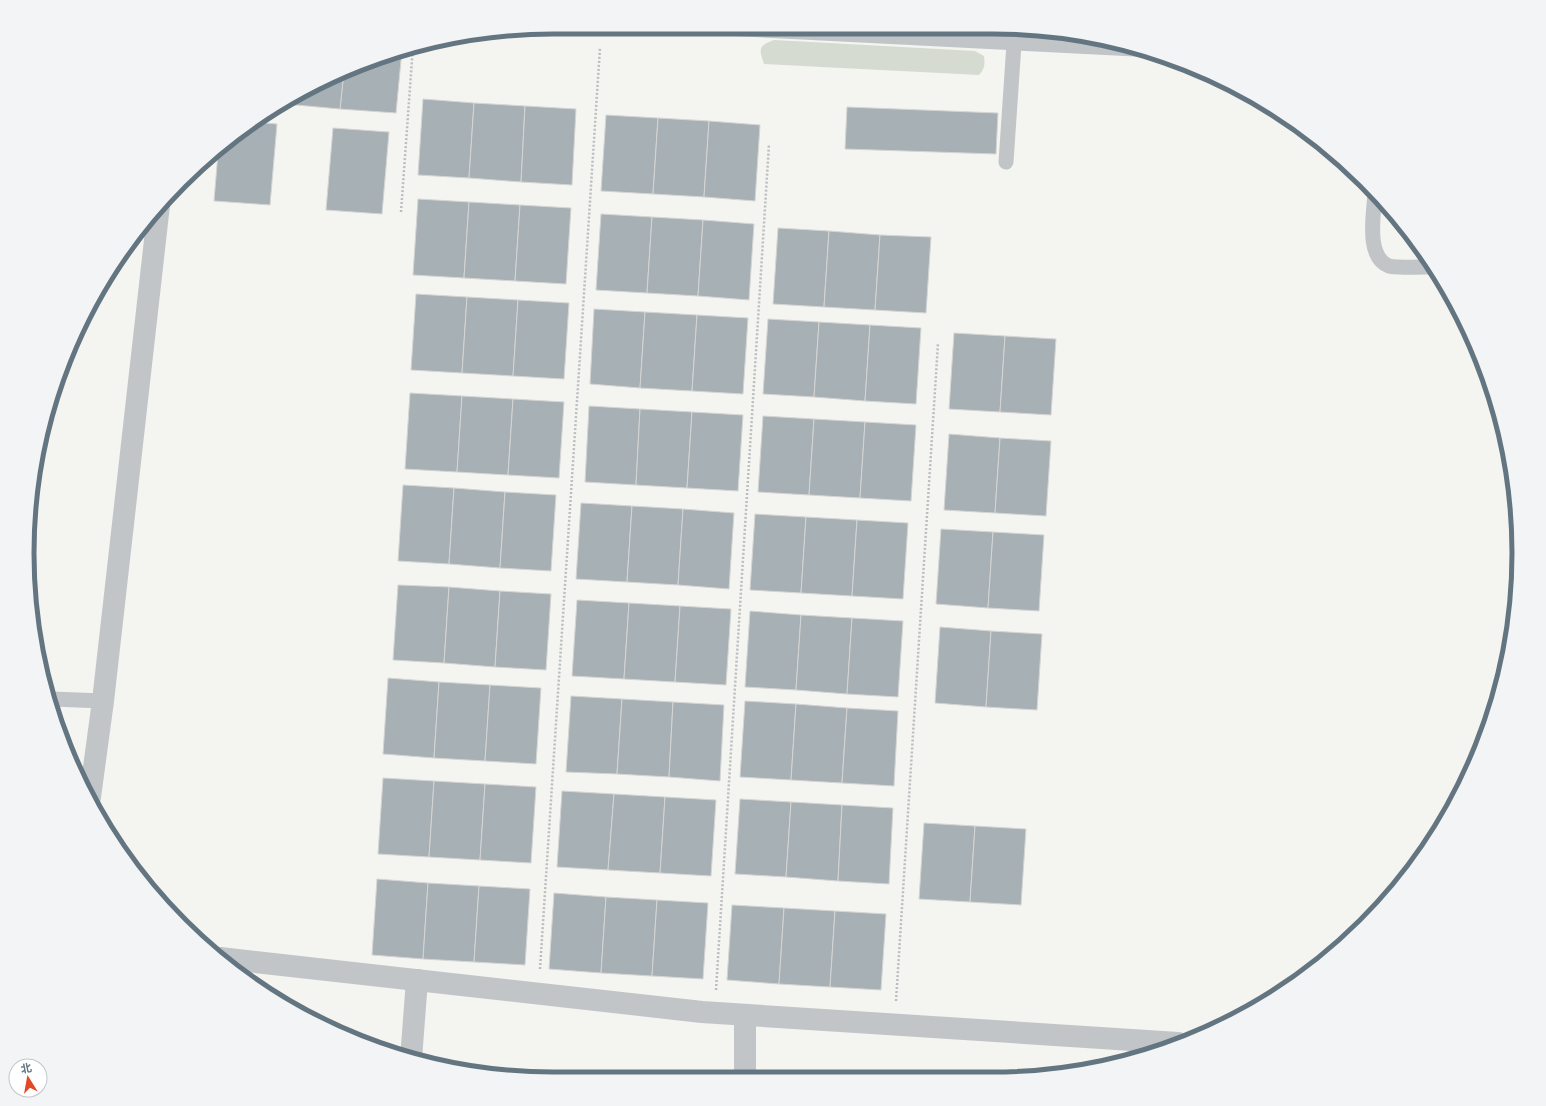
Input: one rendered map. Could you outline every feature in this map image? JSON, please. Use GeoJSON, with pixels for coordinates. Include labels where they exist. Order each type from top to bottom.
{"type":"FeatureCollection","features":[{"type":"Feature","properties":{"kind":"street"},"geometry":{"type":"LineString","coordinates":[[91,789],[103,701],[158,217]]}},
{"type":"Feature","properties":{"kind":"street"},"geometry":{"type":"LineString","coordinates":[[230,959],[539,994],[745,1015],[1165,1042]]}},
{"type":"Feature","properties":{"kind":"street"},"geometry":{"type":"LineString","coordinates":[[412,1052],[417,980]]}},
{"type":"Feature","properties":{"kind":"street"},"geometry":{"type":"LineString","coordinates":[[745,1015],[745,1072]]}},
{"type":"Feature","properties":{"kind":"lane"},"geometry":{"type":"LineString","coordinates":[[946,34],[1014,36],[1099,45]]}},
{"type":"Feature","properties":{"kind":"lane"},"geometry":{"type":"LineString","coordinates":[[1006,162],[1014,36]]}},
{"type":"Feature","properties":{"kind":"lane"},"geometry":{"type":"LineString","coordinates":[[1375,202],[1373,242],[1378,259],[1390,266],[1427,268]]}},
{"type":"Feature","properties":{"kind":"lane"},"geometry":{"type":"LineString","coordinates":[[56,699],[103,701]]}},
{"type":"Feature","properties":{"kind":"path"},"geometry":{"type":"LineString","coordinates":[[539,994],[600,48]]}},
{"type":"Feature","properties":{"kind":"path"},"geometry":{"type":"LineString","coordinates":[[400,212],[412,54]]}},
{"type":"Feature","properties":{"kind":"path"},"geometry":{"type":"LineString","coordinates":[[714,1012],[769,144]]}},
{"type":"Feature","properties":{"kind":"path"},"geometry":{"type":"LineString","coordinates":[[894,1025],[938,343]]}},
{"type":"Feature","properties":{"kind":"shaded area"},"geometry":{"type":"Polygon","coordinates":[[[774,40],[975,51],[984,56],[984,64],[979,75],[764,64],[761,55],[762,46],[774,40]]]}},
{"type":"Feature","properties":{"kind":"building"},"geometry":{"type":"Polygon","coordinates":[[[401,57],[396,113],[340,109],[343,79],[401,57]]]}},
{"type":"Feature","properties":{"kind":"building"},"geometry":{"type":"Polygon","coordinates":[[[343,79],[340,109],[292,105],[343,79]]]}},
{"type":"Feature","properties":{"kind":"building"},"geometry":{"type":"Polygon","coordinates":[[[423,99],[474,103],[469,178],[418,175],[423,99]]]}},
{"type":"Feature","properties":{"kind":"building"},"geometry":{"type":"Polygon","coordinates":[[[474,103],[525,106],[521,182],[469,178],[474,103]]]}},
{"type":"Feature","properties":{"kind":"building"},"geometry":{"type":"Polygon","coordinates":[[[525,106],[576,109],[572,185],[521,182],[525,106]]]}},
{"type":"Feature","properties":{"kind":"building"},"geometry":{"type":"Polygon","coordinates":[[[847,107],[998,113],[996,154],[845,149],[847,107]]]}},
{"type":"Feature","properties":{"kind":"building"},"geometry":{"type":"Polygon","coordinates":[[[606,115],[658,118],[653,194],[601,191],[606,115]]]}},
{"type":"Feature","properties":{"kind":"building"},"geometry":{"type":"Polygon","coordinates":[[[658,118],[709,121],[704,197],[653,194],[658,118]]]}},
{"type":"Feature","properties":{"kind":"building"},"geometry":{"type":"Polygon","coordinates":[[[709,121],[760,125],[755,201],[704,197],[709,121]]]}},
{"type":"Feature","properties":{"kind":"building"},"geometry":{"type":"Polygon","coordinates":[[[263,123],[277,124],[270,205],[214,201],[218,157],[263,123]]]}},
{"type":"Feature","properties":{"kind":"building"},"geometry":{"type":"Polygon","coordinates":[[[333,128],[389,132],[382,214],[326,210],[333,128]]]}},
{"type":"Feature","properties":{"kind":"building"},"geometry":{"type":"Polygon","coordinates":[[[418,199],[469,202],[464,278],[413,275],[418,199]]]}},
{"type":"Feature","properties":{"kind":"building"},"geometry":{"type":"Polygon","coordinates":[[[469,202],[520,205],[515,281],[464,278],[469,202]]]}},
{"type":"Feature","properties":{"kind":"building"},"geometry":{"type":"Polygon","coordinates":[[[520,205],[571,208],[566,284],[515,281],[520,205]]]}},
{"type":"Feature","properties":{"kind":"building"},"geometry":{"type":"Polygon","coordinates":[[[601,214],[652,217],[647,293],[596,290],[601,214]]]}},
{"type":"Feature","properties":{"kind":"building"},"geometry":{"type":"Polygon","coordinates":[[[652,217],[703,220],[698,296],[647,293],[652,217]]]}},
{"type":"Feature","properties":{"kind":"building"},"geometry":{"type":"Polygon","coordinates":[[[703,220],[754,224],[749,300],[698,296],[703,220]]]}},
{"type":"Feature","properties":{"kind":"building"},"geometry":{"type":"Polygon","coordinates":[[[778,228],[829,231],[824,307],[773,304],[778,228]]]}},
{"type":"Feature","properties":{"kind":"building"},"geometry":{"type":"Polygon","coordinates":[[[829,231],[880,235],[875,310],[824,307],[829,231]]]}},
{"type":"Feature","properties":{"kind":"building"},"geometry":{"type":"Polygon","coordinates":[[[880,235],[931,237],[926,313],[875,310],[880,235]]]}},
{"type":"Feature","properties":{"kind":"building"},"geometry":{"type":"Polygon","coordinates":[[[416,294],[467,297],[462,373],[411,370],[416,294]]]}},
{"type":"Feature","properties":{"kind":"building"},"geometry":{"type":"Polygon","coordinates":[[[467,297],[518,300],[513,376],[462,373],[467,297]]]}},
{"type":"Feature","properties":{"kind":"building"},"geometry":{"type":"Polygon","coordinates":[[[518,300],[569,303],[564,379],[513,376],[518,300]]]}},
{"type":"Feature","properties":{"kind":"building"},"geometry":{"type":"Polygon","coordinates":[[[594,309],[645,312],[640,388],[590,384],[594,309]]]}},
{"type":"Feature","properties":{"kind":"building"},"geometry":{"type":"Polygon","coordinates":[[[645,312],[697,315],[692,391],[640,388],[645,312]]]}},
{"type":"Feature","properties":{"kind":"building"},"geometry":{"type":"Polygon","coordinates":[[[697,315],[748,318],[743,394],[692,391],[697,315]]]}},
{"type":"Feature","properties":{"kind":"building"},"geometry":{"type":"Polygon","coordinates":[[[768,319],[819,322],[814,397],[763,394],[768,319]]]}},
{"type":"Feature","properties":{"kind":"building"},"geometry":{"type":"Polygon","coordinates":[[[819,322],[870,325],[865,401],[814,397],[819,322]]]}},
{"type":"Feature","properties":{"kind":"building"},"geometry":{"type":"Polygon","coordinates":[[[870,325],[921,328],[916,404],[865,401],[870,325]]]}},
{"type":"Feature","properties":{"kind":"building"},"geometry":{"type":"Polygon","coordinates":[[[954,333],[1005,336],[1000,412],[949,409],[954,333]]]}},
{"type":"Feature","properties":{"kind":"building"},"geometry":{"type":"Polygon","coordinates":[[[1005,336],[1056,339],[1051,415],[1000,412],[1005,336]]]}},
{"type":"Feature","properties":{"kind":"building"},"geometry":{"type":"Polygon","coordinates":[[[410,393],[462,396],[457,472],[405,469],[410,393]]]}},
{"type":"Feature","properties":{"kind":"building"},"geometry":{"type":"Polygon","coordinates":[[[462,396],[513,399],[508,475],[457,472],[462,396]]]}},
{"type":"Feature","properties":{"kind":"building"},"geometry":{"type":"Polygon","coordinates":[[[513,399],[564,402],[559,478],[508,475],[513,399]]]}},
{"type":"Feature","properties":{"kind":"building"},"geometry":{"type":"Polygon","coordinates":[[[589,406],[640,409],[636,485],[585,482],[589,406]]]}},
{"type":"Feature","properties":{"kind":"building"},"geometry":{"type":"Polygon","coordinates":[[[640,409],[692,412],[687,488],[636,485],[640,409]]]}},
{"type":"Feature","properties":{"kind":"building"},"geometry":{"type":"Polygon","coordinates":[[[692,412],[743,415],[738,491],[687,488],[692,412]]]}},
{"type":"Feature","properties":{"kind":"building"},"geometry":{"type":"Polygon","coordinates":[[[763,416],[814,419],[809,495],[758,492],[763,416]]]}},
{"type":"Feature","properties":{"kind":"building"},"geometry":{"type":"Polygon","coordinates":[[[814,419],[865,422],[860,498],[809,495],[814,419]]]}},
{"type":"Feature","properties":{"kind":"building"},"geometry":{"type":"Polygon","coordinates":[[[865,422],[916,425],[911,501],[860,498],[865,422]]]}},
{"type":"Feature","properties":{"kind":"building"},"geometry":{"type":"Polygon","coordinates":[[[949,434],[1000,438],[995,513],[944,510],[949,434]]]}},
{"type":"Feature","properties":{"kind":"building"},"geometry":{"type":"Polygon","coordinates":[[[1000,438],[1051,441],[1046,516],[995,513],[1000,438]]]}},
{"type":"Feature","properties":{"kind":"building"},"geometry":{"type":"Polygon","coordinates":[[[403,485],[454,488],[449,564],[398,561],[403,485]]]}},
{"type":"Feature","properties":{"kind":"building"},"geometry":{"type":"Polygon","coordinates":[[[454,488],[505,492],[500,568],[449,564],[454,488]]]}},
{"type":"Feature","properties":{"kind":"building"},"geometry":{"type":"Polygon","coordinates":[[[505,492],[556,495],[551,571],[500,568],[505,492]]]}},
{"type":"Feature","properties":{"kind":"building"},"geometry":{"type":"Polygon","coordinates":[[[581,503],[632,506],[627,582],[576,579],[581,503]]]}},
{"type":"Feature","properties":{"kind":"building"},"geometry":{"type":"Polygon","coordinates":[[[632,506],[683,509],[678,585],[627,582],[632,506]]]}},
{"type":"Feature","properties":{"kind":"building"},"geometry":{"type":"Polygon","coordinates":[[[683,509],[734,513],[729,589],[678,585],[683,509]]]}},
{"type":"Feature","properties":{"kind":"building"},"geometry":{"type":"Polygon","coordinates":[[[755,514],[806,517],[801,593],[750,590],[755,514]]]}},
{"type":"Feature","properties":{"kind":"building"},"geometry":{"type":"Polygon","coordinates":[[[806,517],[857,520],[852,596],[801,593],[806,517]]]}},
{"type":"Feature","properties":{"kind":"building"},"geometry":{"type":"Polygon","coordinates":[[[857,520],[908,523],[903,599],[852,596],[857,520]]]}},
{"type":"Feature","properties":{"kind":"building"},"geometry":{"type":"Polygon","coordinates":[[[941,529],[993,532],[988,608],[936,604],[941,529]]]}},
{"type":"Feature","properties":{"kind":"building"},"geometry":{"type":"Polygon","coordinates":[[[993,532],[1044,535],[1039,611],[988,608],[993,532]]]}},
{"type":"Feature","properties":{"kind":"building"},"geometry":{"type":"Polygon","coordinates":[[[398,585],[449,587],[444,663],[393,660],[398,585]]]}},
{"type":"Feature","properties":{"kind":"building"},"geometry":{"type":"Polygon","coordinates":[[[449,587],[500,591],[495,667],[444,663],[449,587]]]}},
{"type":"Feature","properties":{"kind":"building"},"geometry":{"type":"Polygon","coordinates":[[[500,591],[551,594],[546,670],[495,667],[500,591]]]}},
{"type":"Feature","properties":{"kind":"building"},"geometry":{"type":"Polygon","coordinates":[[[577,600],[629,603],[624,679],[572,676],[577,600]]]}},
{"type":"Feature","properties":{"kind":"building"},"geometry":{"type":"Polygon","coordinates":[[[629,603],[680,606],[675,682],[624,679],[629,603]]]}},
{"type":"Feature","properties":{"kind":"building"},"geometry":{"type":"Polygon","coordinates":[[[680,606],[731,609],[726,685],[675,682],[680,606]]]}},
{"type":"Feature","properties":{"kind":"building"},"geometry":{"type":"Polygon","coordinates":[[[750,611],[801,615],[796,690],[745,687],[750,611]]]}},
{"type":"Feature","properties":{"kind":"building"},"geometry":{"type":"Polygon","coordinates":[[[801,615],[852,618],[847,694],[796,690],[801,615]]]}},
{"type":"Feature","properties":{"kind":"building"},"geometry":{"type":"Polygon","coordinates":[[[852,618],[903,621],[898,697],[847,694],[852,618]]]}},
{"type":"Feature","properties":{"kind":"building"},"geometry":{"type":"Polygon","coordinates":[[[940,627],[991,631],[986,707],[935,703],[940,627]]]}},
{"type":"Feature","properties":{"kind":"building"},"geometry":{"type":"Polygon","coordinates":[[[991,631],[1042,634],[1037,710],[986,707],[991,631]]]}},
{"type":"Feature","properties":{"kind":"building"},"geometry":{"type":"Polygon","coordinates":[[[388,678],[439,682],[434,758],[383,754],[388,678]]]}},
{"type":"Feature","properties":{"kind":"building"},"geometry":{"type":"Polygon","coordinates":[[[439,682],[490,685],[485,761],[434,758],[439,682]]]}},
{"type":"Feature","properties":{"kind":"building"},"geometry":{"type":"Polygon","coordinates":[[[490,685],[541,688],[536,764],[485,761],[490,685]]]}},
{"type":"Feature","properties":{"kind":"building"},"geometry":{"type":"Polygon","coordinates":[[[571,696],[622,699],[617,774],[566,772],[571,696]]]}},
{"type":"Feature","properties":{"kind":"building"},"geometry":{"type":"Polygon","coordinates":[[[622,699],[673,702],[669,777],[617,774],[622,699]]]}},
{"type":"Feature","properties":{"kind":"building"},"geometry":{"type":"Polygon","coordinates":[[[745,701],[796,704],[791,780],[740,777],[745,701]]]}},
{"type":"Feature","properties":{"kind":"building"},"geometry":{"type":"Polygon","coordinates":[[[673,702],[724,705],[720,781],[669,777],[673,702]]]}},
{"type":"Feature","properties":{"kind":"building"},"geometry":{"type":"Polygon","coordinates":[[[796,704],[847,708],[842,783],[791,780],[796,704]]]}},
{"type":"Feature","properties":{"kind":"building"},"geometry":{"type":"Polygon","coordinates":[[[847,708],[898,711],[894,786],[842,783],[847,708]]]}},
{"type":"Feature","properties":{"kind":"building"},"geometry":{"type":"Polygon","coordinates":[[[383,778],[434,781],[429,857],[378,854],[383,778]]]}},
{"type":"Feature","properties":{"kind":"building"},"geometry":{"type":"Polygon","coordinates":[[[434,781],[485,784],[480,860],[429,857],[434,781]]]}},
{"type":"Feature","properties":{"kind":"building"},"geometry":{"type":"Polygon","coordinates":[[[485,784],[536,787],[531,863],[480,860],[485,784]]]}},
{"type":"Feature","properties":{"kind":"building"},"geometry":{"type":"Polygon","coordinates":[[[562,791],[614,794],[608,870],[557,867],[562,791]]]}},
{"type":"Feature","properties":{"kind":"building"},"geometry":{"type":"Polygon","coordinates":[[[614,794],[665,797],[660,873],[608,870],[614,794]]]}},
{"type":"Feature","properties":{"kind":"building"},"geometry":{"type":"Polygon","coordinates":[[[665,797],[716,800],[711,876],[660,873],[665,797]]]}},
{"type":"Feature","properties":{"kind":"building"},"geometry":{"type":"Polygon","coordinates":[[[740,799],[791,802],[786,877],[735,874],[740,799]]]}},
{"type":"Feature","properties":{"kind":"building"},"geometry":{"type":"Polygon","coordinates":[[[791,802],[842,805],[838,881],[786,877],[791,802]]]}},
{"type":"Feature","properties":{"kind":"building"},"geometry":{"type":"Polygon","coordinates":[[[842,805],[893,808],[889,884],[838,881],[842,805]]]}},
{"type":"Feature","properties":{"kind":"building"},"geometry":{"type":"Polygon","coordinates":[[[924,823],[975,826],[970,902],[919,899],[924,823]]]}},
{"type":"Feature","properties":{"kind":"building"},"geometry":{"type":"Polygon","coordinates":[[[975,826],[1026,829],[1021,905],[970,902],[975,826]]]}},
{"type":"Feature","properties":{"kind":"building"},"geometry":{"type":"Polygon","coordinates":[[[377,879],[428,883],[423,959],[372,955],[377,879]]]}},
{"type":"Feature","properties":{"kind":"building"},"geometry":{"type":"Polygon","coordinates":[[[428,883],[479,886],[474,962],[423,959],[428,883]]]}},
{"type":"Feature","properties":{"kind":"building"},"geometry":{"type":"Polygon","coordinates":[[[479,886],[530,889],[525,965],[474,962],[479,886]]]}},
{"type":"Feature","properties":{"kind":"building"},"geometry":{"type":"Polygon","coordinates":[[[554,893],[606,897],[601,973],[549,969],[554,893]]]}},
{"type":"Feature","properties":{"kind":"building"},"geometry":{"type":"Polygon","coordinates":[[[606,897],[657,900],[652,976],[601,973],[606,897]]]}},
{"type":"Feature","properties":{"kind":"building"},"geometry":{"type":"Polygon","coordinates":[[[657,900],[708,903],[703,979],[652,976],[657,900]]]}},
{"type":"Feature","properties":{"kind":"building"},"geometry":{"type":"Polygon","coordinates":[[[732,905],[784,908],[779,984],[727,980],[732,905]]]}},
{"type":"Feature","properties":{"kind":"building"},"geometry":{"type":"Polygon","coordinates":[[[784,908],[835,911],[830,987],[779,984],[784,908]]]}},
{"type":"Feature","properties":{"kind":"building"},"geometry":{"type":"Polygon","coordinates":[[[835,911],[886,914],[881,990],[830,987],[835,911]]]}}]}
